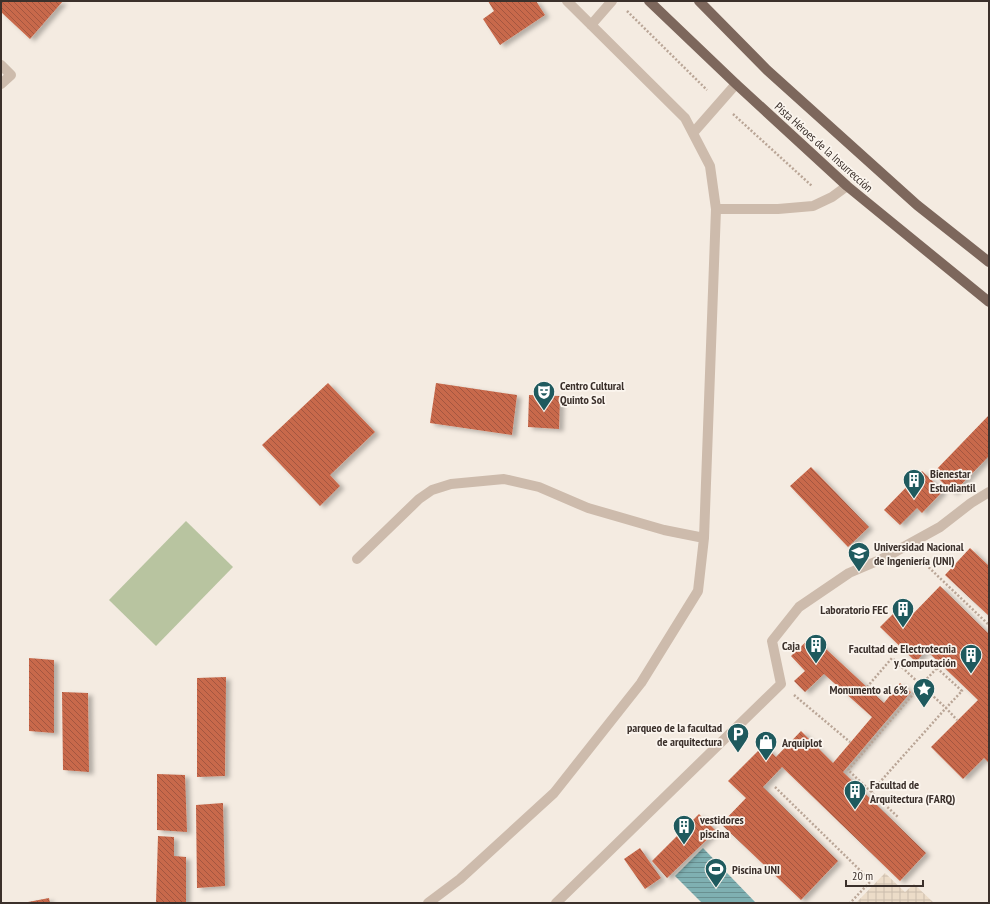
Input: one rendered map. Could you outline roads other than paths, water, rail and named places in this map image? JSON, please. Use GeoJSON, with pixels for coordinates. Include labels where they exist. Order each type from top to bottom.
{"type":"FeatureCollection","features":[{"type":"Feature","properties":{"kind":"main road","name":"Pista Héroes de la Insurrección"},"geometry":{"type":"LineString","coordinates":[[649,1],[736,84],[847,186],[989,302]]}},
{"type":"Feature","properties":{"kind":"main road","name":"Pista Héroes de la Insurrección"},"geometry":{"type":"LineString","coordinates":[[699,1],[773,75],[917,205],[989,262]]}},
{"type":"Feature","properties":{"kind":"lane"},"geometry":{"type":"LineString","coordinates":[[428,903],[460,879],[554,793],[641,683],[698,591],[704,538],[716,210],[710,166],[685,118],[567,1]]}},
{"type":"Feature","properties":{"kind":"lane"},"geometry":{"type":"LineString","coordinates":[[591,25],[612,1]]}},
{"type":"Feature","properties":{"kind":"lane"},"geometry":{"type":"LineString","coordinates":[[1,65],[11,75],[1,84]]}},
{"type":"Feature","properties":{"kind":"lane"},"geometry":{"type":"LineString","coordinates":[[693,133],[736,84]]}},
{"type":"Feature","properties":{"kind":"lane"},"geometry":{"type":"LineString","coordinates":[[716,210],[778,209],[813,206],[832,198],[847,186]]}},
{"type":"Feature","properties":{"kind":"lane"},"geometry":{"type":"LineString","coordinates":[[356,559],[418,499],[432,490],[450,484],[504,480],[539,488],[588,508],[657,528],[704,538]]}},
{"type":"Feature","properties":{"kind":"lane"},"geometry":{"type":"LineString","coordinates":[[556,903],[781,684],[772,641],[799,607],[849,573],[882,559],[940,527],[971,503],[989,492]]}},
{"type":"Feature","properties":{"kind":"water","name":"Piscina UNI"},"geometry":{"type":"Polygon","coordinates":[[[703,848],[756,903],[702,903],[675,876],[703,848]]]}},
{"type":"Feature","properties":{"kind":"place","name":"Centro Cultural Quinto Sol"},"geometry":{"type":"Point","coordinates":[544,412]}},
{"type":"Feature","properties":{"kind":"place","name":"Bienestar Estudiantil"},"geometry":{"type":"Point","coordinates":[914,500]}},
{"type":"Feature","properties":{"kind":"place","name":"Universidad Nacional de Ingeniería (UNI)"},"geometry":{"type":"Point","coordinates":[859,572]}},
{"type":"Feature","properties":{"kind":"place","name":"Laboratorio FEC"},"geometry":{"type":"Point","coordinates":[903,628]}},
{"type":"Feature","properties":{"kind":"place","name":"Caja"},"geometry":{"type":"Point","coordinates":[816,664]}},
{"type":"Feature","properties":{"kind":"place","name":"Facultad de Electrotecnia y Computación"},"geometry":{"type":"Point","coordinates":[971,674]}},
{"type":"Feature","properties":{"kind":"place","name":"Monumento al 6%"},"geometry":{"type":"Point","coordinates":[924,708]}},
{"type":"Feature","properties":{"kind":"place","name":"parqueo de la facultad de arquitectura"},"geometry":{"type":"Point","coordinates":[738,754]}},
{"type":"Feature","properties":{"kind":"place","name":"Arquiplot"},"geometry":{"type":"Point","coordinates":[766,762]}},
{"type":"Feature","properties":{"kind":"place","name":"Facultad de Arquitectura (FARQ)"},"geometry":{"type":"Point","coordinates":[855,810]}},
{"type":"Feature","properties":{"kind":"place","name":"vestidores piscina"},"geometry":{"type":"Point","coordinates":[684,846]}},
{"type":"Feature","properties":{"kind":"place","name":"Piscina UNI"},"geometry":{"type":"Point","coordinates":[716,888]}}]}
